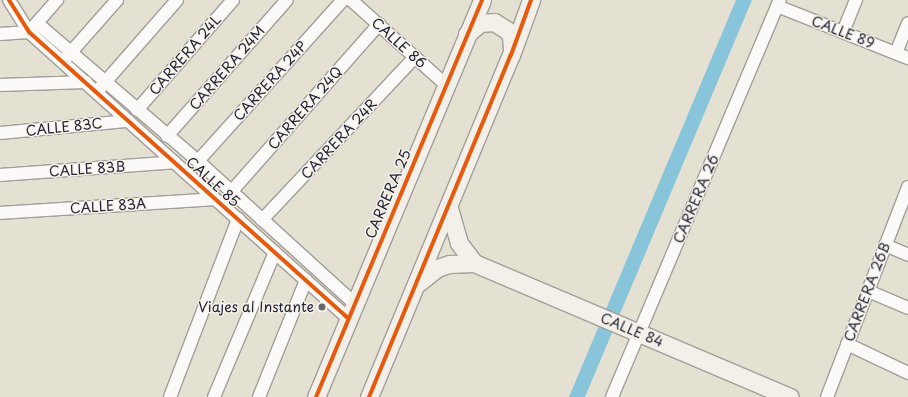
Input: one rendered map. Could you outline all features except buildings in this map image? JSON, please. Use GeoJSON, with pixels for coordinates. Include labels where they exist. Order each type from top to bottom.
{"type":"FeatureCollection","features":[{"type":"Feature","properties":{"kind":"main road","name":"CARRERA 25"},"geometry":{"type":"LineString","coordinates":[[316,397],[351,310],[482,0]]}},
{"type":"Feature","properties":{"kind":"main road"},"geometry":{"type":"LineString","coordinates":[[369,397],[449,208],[511,55],[531,0]]}},
{"type":"Feature","properties":{"kind":"main road"},"geometry":{"type":"LineString","coordinates":[[466,38],[474,26],[487,21],[494,22],[507,30],[511,36],[511,55]]}},
{"type":"Feature","properties":{"kind":"main road"},"geometry":{"type":"LineString","coordinates":[[449,208],[459,243],[474,263]]}},
{"type":"Feature","properties":{"kind":"main road","name":"CALLE 84"},"geometry":{"type":"LineString","coordinates":[[417,284],[437,268],[461,262],[474,263],[790,397]]}},
{"type":"Feature","properties":{"kind":"street"},"geometry":{"type":"LineString","coordinates":[[9,0],[33,28],[101,88],[137,110],[232,192],[262,220],[351,310]]}},
{"type":"Feature","properties":{"kind":"street"},"geometry":{"type":"LineString","coordinates":[[0,34],[33,28],[57,0]]}},
{"type":"Feature","properties":{"kind":"street"},"geometry":{"type":"LineString","coordinates":[[67,57],[117,0]]}},
{"type":"Feature","properties":{"kind":"street"},"geometry":{"type":"LineString","coordinates":[[101,88],[178,0]]}},
{"type":"Feature","properties":{"kind":"street","name":"CARRERA 24L"},"geometry":{"type":"LineString","coordinates":[[137,110],[233,0]]}},
{"type":"Feature","properties":{"kind":"street","name":"CARRERA 24M"},"geometry":{"type":"LineString","coordinates":[[167,136],[287,0]]}},
{"type":"Feature","properties":{"kind":"street","name":"CARRERA 24P"},"geometry":{"type":"LineString","coordinates":[[198,162],[343,0]]}},
{"type":"Feature","properties":{"kind":"street","name":"CALLE 86"},"geometry":{"type":"LineString","coordinates":[[352,0],[446,85]]}},
{"type":"Feature","properties":{"kind":"street"},"geometry":{"type":"LineString","coordinates":[[843,32],[856,0]]}},
{"type":"Feature","properties":{"kind":"street","name":"CALLE 89"},"geometry":{"type":"LineString","coordinates":[[778,3],[843,32],[908,58]]}},
{"type":"Feature","properties":{"kind":"street","name":"CARRERA 26"},"geometry":{"type":"LineString","coordinates":[[612,397],[778,3]]}},
{"type":"Feature","properties":{"kind":"street"},"geometry":{"type":"LineString","coordinates":[[896,53],[908,23]]}},
{"type":"Feature","properties":{"kind":"street","name":"CARRERA 24Q"},"geometry":{"type":"LineString","coordinates":[[232,192],[378,24]]}},
{"type":"Feature","properties":{"kind":"street","name":"CALLE 85"},"geometry":{"type":"LineString","coordinates":[[67,57],[86,82],[101,88],[128,121],[215,199],[306,280],[351,310]]}},
{"type":"Feature","properties":{"kind":"street","name":"CARRERA 24R"},"geometry":{"type":"LineString","coordinates":[[262,220],[415,57]]}},
{"type":"Feature","properties":{"kind":"street"},"geometry":{"type":"LineString","coordinates":[[0,85],[86,82]]}},
{"type":"Feature","properties":{"kind":"street","name":"CALLE 83C"},"geometry":{"type":"LineString","coordinates":[[0,133],[128,121]]}},
{"type":"Feature","properties":{"kind":"street","name":"CALLE 83B"},"geometry":{"type":"LineString","coordinates":[[0,175],[175,162]]}},
{"type":"Feature","properties":{"kind":"street","name":"CARRERA 26B"},"geometry":{"type":"LineString","coordinates":[[826,397],[885,245],[907,194]]}},
{"type":"Feature","properties":{"kind":"street","name":"CALLE 83A"},"geometry":{"type":"LineString","coordinates":[[0,213],[215,199]]}},
{"type":"Feature","properties":{"kind":"street"},"geometry":{"type":"LineString","coordinates":[[170,397],[238,219]]}},
{"type":"Feature","properties":{"kind":"street"},"geometry":{"type":"LineString","coordinates":[[885,245],[908,256]]}},
{"type":"Feature","properties":{"kind":"street"},"geometry":{"type":"LineString","coordinates":[[214,397],[275,252]]}},
{"type":"Feature","properties":{"kind":"street"},"geometry":{"type":"LineString","coordinates":[[259,397],[306,280]]}},
{"type":"Feature","properties":{"kind":"street"},"geometry":{"type":"LineString","coordinates":[[868,291],[908,308]]}},
{"type":"Feature","properties":{"kind":"street"},"geometry":{"type":"LineString","coordinates":[[847,344],[908,374]]}},
{"type":"Feature","properties":{"kind":"water"},"geometry":{"type":"Polygon","coordinates":[[[736,0],[752,0],[585,397],[569,397],[736,0]]]}},
{"type":"Feature","properties":{"kind":"cycle path"},"geometry":{"type":"LineString","coordinates":[[9,0],[29,32],[348,318]]}},
{"type":"Feature","properties":{"kind":"cycle path"},"geometry":{"type":"LineString","coordinates":[[316,397],[482,0]]}},
{"type":"Feature","properties":{"kind":"cycle path"},"geometry":{"type":"LineString","coordinates":[[369,397],[511,55],[531,0]]}},
{"type":"Feature","properties":{"kind":"place","name":"Viajes al Instante"},"geometry":{"type":"Point","coordinates":[322,307]}}]}
